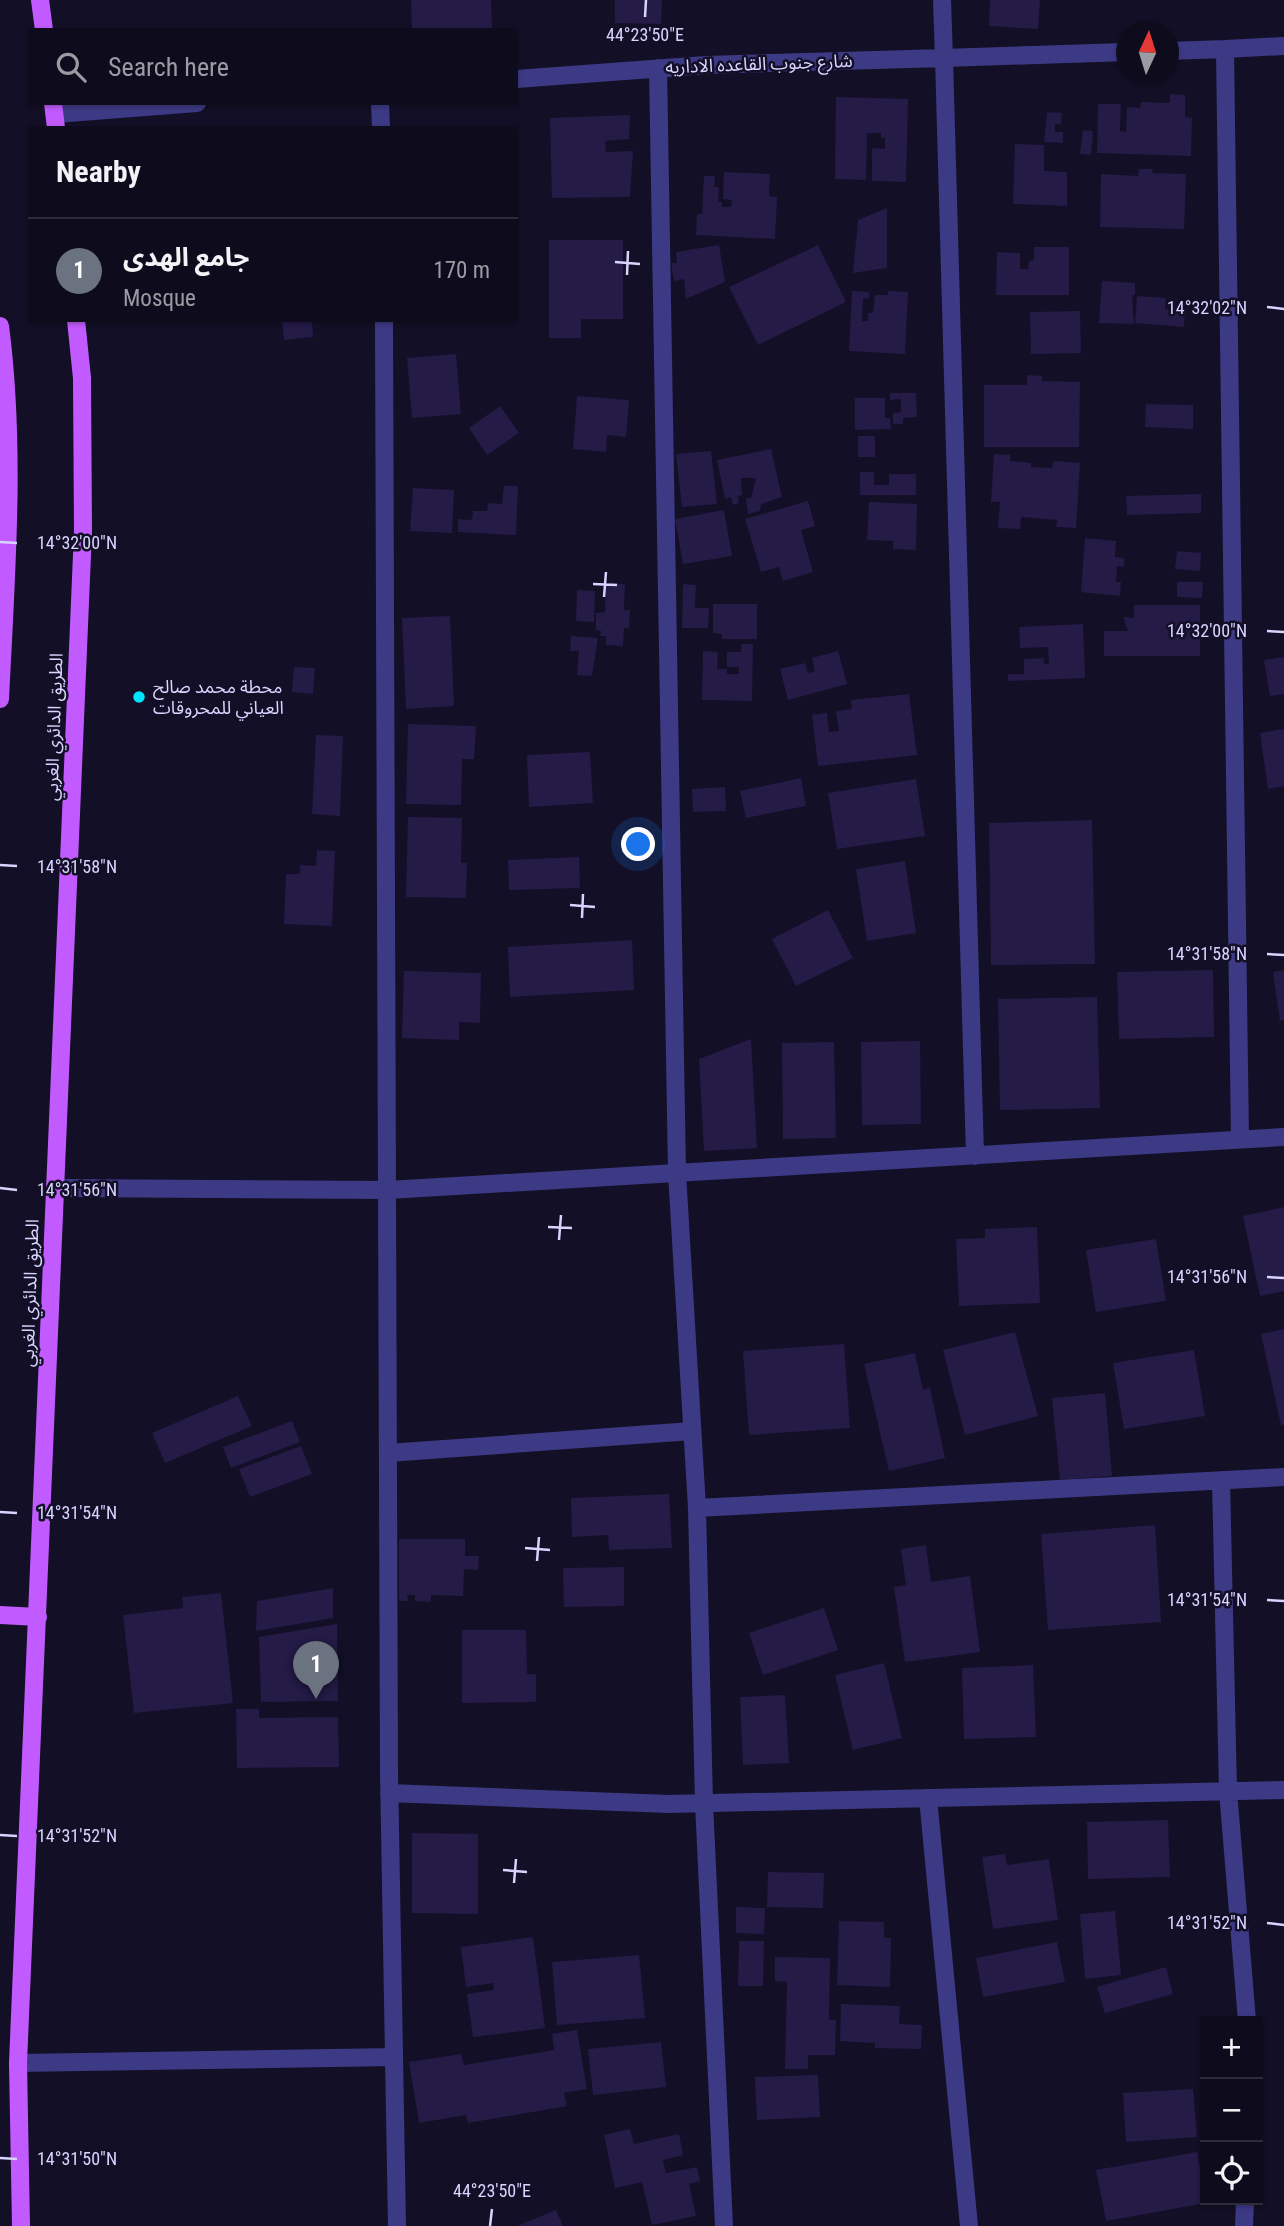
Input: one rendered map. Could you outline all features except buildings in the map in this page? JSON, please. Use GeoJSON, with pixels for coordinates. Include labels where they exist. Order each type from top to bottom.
{"type":"FeatureCollection","features":[{"type":"Feature","properties":{"kind":"main road"},"geometry":{"type":"LineString","coordinates":[[40,0],[44,28]]}},
{"type":"Feature","properties":{"kind":"main road","name":"الطريق الدائري الغربي"},"geometry":{"type":"LineString","coordinates":[[21,2226],[18,2063],[83,531],[82,378],[76,322]]}},
{"type":"Feature","properties":{"kind":"main road"},"geometry":{"type":"LineString","coordinates":[[0,326],[7,382],[0,699]]}},
{"type":"Feature","properties":{"kind":"main road"},"geometry":{"type":"LineString","coordinates":[[0,1615],[38,1617]]}},
{"type":"Feature","properties":{"kind":"street"},"geometry":{"type":"LineString","coordinates":[[942,0],[975,1156]]}},
{"type":"Feature","properties":{"kind":"street"},"geometry":{"type":"LineString","coordinates":[[1179,51],[1284,46]]}},
{"type":"Feature","properties":{"kind":"street"},"geometry":{"type":"LineString","coordinates":[[1226,49],[1240,1140]]}},
{"type":"Feature","properties":{"kind":"street","name":"شارع جنوب القاعده الاداريه"},"geometry":{"type":"LineString","coordinates":[[518,79],[658,68],[1116,52]]}},
{"type":"Feature","properties":{"kind":"street"},"geometry":{"type":"LineString","coordinates":[[658,68],[677,1173],[697,1508],[704,1803],[724,2226]]}},
{"type":"Feature","properties":{"kind":"street"},"geometry":{"type":"LineString","coordinates":[[55,115],[173,105]]}},
{"type":"Feature","properties":{"kind":"street"},"geometry":{"type":"LineString","coordinates":[[380,105],[381,126]]}},
{"type":"Feature","properties":{"kind":"street"},"geometry":{"type":"LineString","coordinates":[[384,322],[389,1793],[397,2226]]}},
{"type":"Feature","properties":{"kind":"street"},"geometry":{"type":"LineString","coordinates":[[56,1188],[388,1190],[1284,1137]]}},
{"type":"Feature","properties":{"kind":"street"},"geometry":{"type":"LineString","coordinates":[[388,1453],[692,1431]]}},
{"type":"Feature","properties":{"kind":"street"},"geometry":{"type":"LineString","coordinates":[[697,1508],[1284,1477]]}},
{"type":"Feature","properties":{"kind":"street"},"geometry":{"type":"LineString","coordinates":[[1221,1480],[1228,1791],[1247,2016]]}},
{"type":"Feature","properties":{"kind":"street"},"geometry":{"type":"LineString","coordinates":[[389,1793],[704,1803],[1284,1790]]}},
{"type":"Feature","properties":{"kind":"street"},"geometry":{"type":"LineString","coordinates":[[928,1798],[969,2226]]}},
{"type":"Feature","properties":{"kind":"street"},"geometry":{"type":"LineString","coordinates":[[18,2063],[394,2057]]}},
{"type":"Feature","properties":{"kind":"street"},"geometry":{"type":"LineString","coordinates":[[1244,2226],[1245,2205]]}},
{"type":"Feature","properties":{"kind":"place","name":"محطة محمد صالح العياني للمحروقات"},"geometry":{"type":"Point","coordinates":[139,697]}},
{"type":"Feature","properties":{"kind":"place","name":"جامع الهدى"},"geometry":{"type":"Point","coordinates":[316,1699]}}]}
